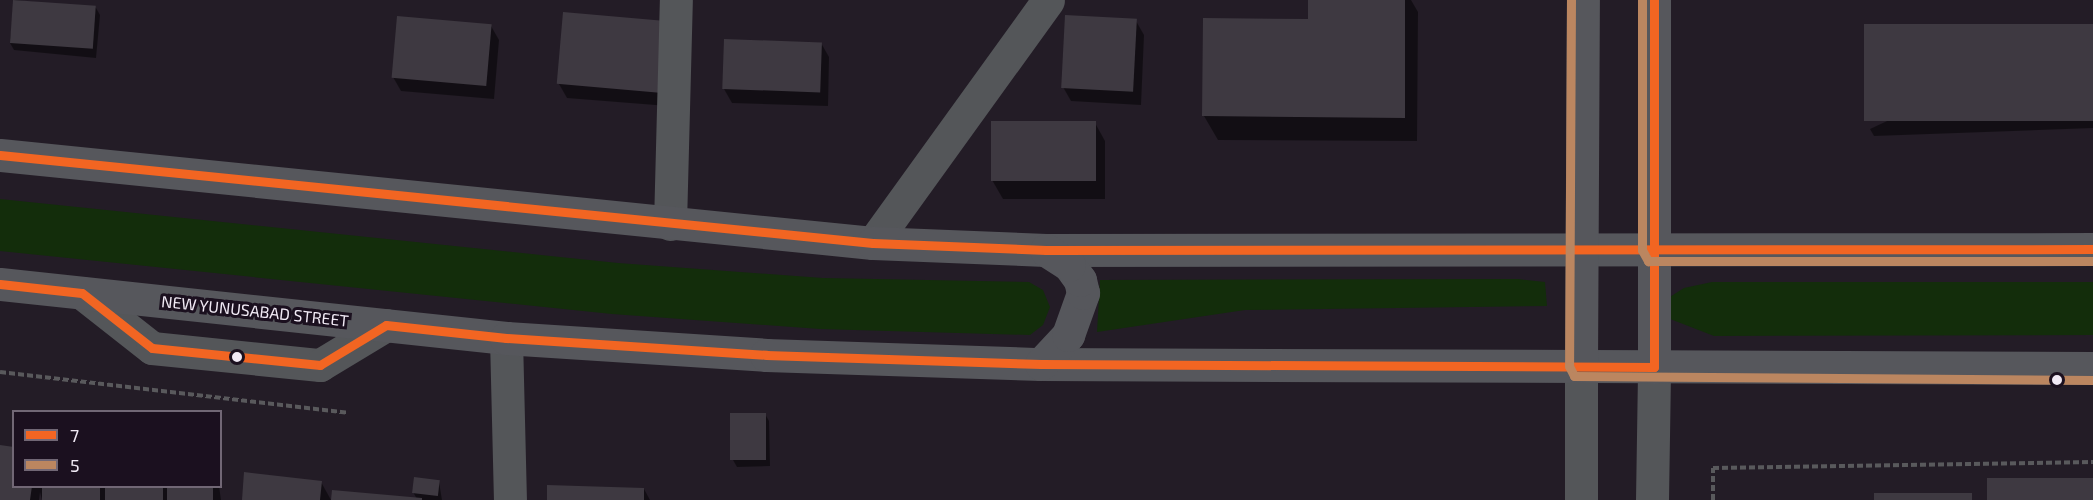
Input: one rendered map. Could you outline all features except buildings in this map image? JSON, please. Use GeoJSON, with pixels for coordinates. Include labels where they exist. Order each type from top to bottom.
{"type":"FeatureCollection","features":[{"type":"Feature","properties":{"kind":"main road"},"geometry":{"type":"LineString","coordinates":[[1581,366],[1583,0]]}},
{"type":"Feature","properties":{"kind":"main road"},"geometry":{"type":"LineString","coordinates":[[1654,0],[1654,367]]}},
{"type":"Feature","properties":{"kind":"main road"},"geometry":{"type":"LineString","coordinates":[[0,155],[873,243],[1046,250],[2093,249]]}},
{"type":"Feature","properties":{"kind":"main road"},"geometry":{"type":"LineString","coordinates":[[1041,364],[1068,335],[1083,293],[1080,280],[1069,265],[1046,250]]}},
{"type":"Feature","properties":{"kind":"main road","name":"NEW YUNUSABAD STREET"},"geometry":{"type":"LineString","coordinates":[[0,284],[506,338],[766,355],[1041,364],[2093,368]]}},
{"type":"Feature","properties":{"kind":"street"},"geometry":{"type":"LineString","coordinates":[[670,224],[676,0]]}},
{"type":"Feature","properties":{"kind":"street"},"geometry":{"type":"LineString","coordinates":[[873,243],[1048,0]]}},
{"type":"Feature","properties":{"kind":"street"},"geometry":{"type":"LineString","coordinates":[[82,293],[152,348],[320,365],[386,325]]}},
{"type":"Feature","properties":{"kind":"street"},"geometry":{"type":"LineString","coordinates":[[506,338],[510,500]]}},
{"type":"Feature","properties":{"kind":"street"},"geometry":{"type":"LineString","coordinates":[[1581,366],[1581,500]]}},
{"type":"Feature","properties":{"kind":"street"},"geometry":{"type":"LineString","coordinates":[[1652,500],[1654,367]]}},
{"type":"Feature","properties":{"kind":"path"},"geometry":{"type":"LineString","coordinates":[[0,372],[348,413]]}},
{"type":"Feature","properties":{"kind":"path"},"geometry":{"type":"LineString","coordinates":[[1713,500],[1713,468],[2093,462]]}},
{"type":"Feature","properties":{"kind":"green space"},"geometry":{"type":"Polygon","coordinates":[[[0,199],[618,263],[823,278],[1029,282],[1043,290],[1050,307],[1043,325],[1030,335],[820,329],[612,314],[0,251],[0,199]]]}},
{"type":"Feature","properties":{"kind":"green space"},"geometry":{"type":"Polygon","coordinates":[[[1518,279],[1545,282],[1547,306],[1245,310],[1097,332],[1100,280],[1518,279]]]}},
{"type":"Feature","properties":{"kind":"green space"},"geometry":{"type":"Polygon","coordinates":[[[1712,282],[2093,282],[2093,335],[1714,336],[1665,317],[1665,300],[1684,288],[1712,282]]]}},
{"type":"Feature","properties":{"kind":"transit line","name":"5"},"geometry":{"type":"LineString","coordinates":[[1571,0],[1569,366],[1574,376],[2093,380]]}},
{"type":"Feature","properties":{"kind":"transit line","name":"5"},"geometry":{"type":"LineString","coordinates":[[1642,0],[1642,250],[1648,261],[2093,261]]}},
{"type":"Feature","properties":{"kind":"transit line","name":"7"},"geometry":{"type":"LineString","coordinates":[[0,284],[82,293],[152,348],[320,365],[386,325],[506,338],[766,355],[1041,364],[1654,367],[1654,0]]}},
{"type":"Feature","properties":{"kind":"transit line","name":"7"},"geometry":{"type":"LineString","coordinates":[[0,155],[873,243],[1046,250],[2093,249]]}}]}
